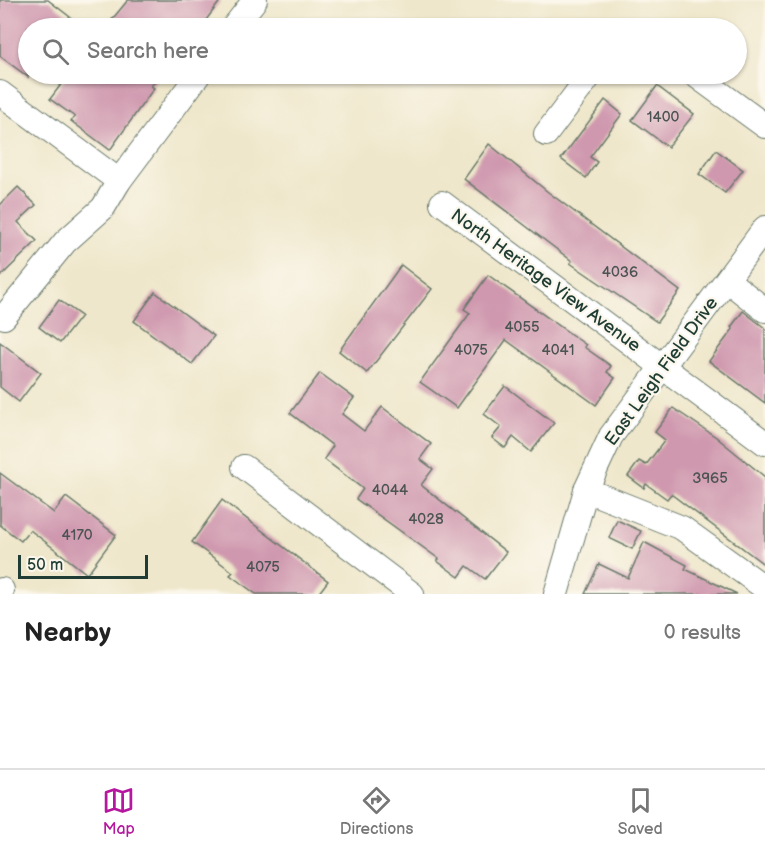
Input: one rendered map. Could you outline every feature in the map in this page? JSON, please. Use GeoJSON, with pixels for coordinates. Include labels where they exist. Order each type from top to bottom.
{"type":"FeatureCollection","features":[{"type":"Feature","properties":{"kind":"street"},"geometry":{"type":"LineString","coordinates":[[241,18],[255,0]]}},
{"type":"Feature","properties":{"kind":"street"},"geometry":{"type":"LineString","coordinates":[[4,318],[65,242],[103,208],[119,181],[192,84]]}},
{"type":"Feature","properties":{"kind":"street"},"geometry":{"type":"LineString","coordinates":[[546,134],[584,84]]}},
{"type":"Feature","properties":{"kind":"street"},"geometry":{"type":"LineString","coordinates":[[708,84],[765,126]]}},
{"type":"Feature","properties":{"kind":"street"},"geometry":{"type":"LineString","coordinates":[[0,93],[119,181]]}},
{"type":"Feature","properties":{"kind":"street","name":"North Heritage View Avenue"},"geometry":{"type":"LineString","coordinates":[[441,203],[765,443]]}},
{"type":"Feature","properties":{"kind":"street","name":"East Leigh Field Drive"},"geometry":{"type":"LineString","coordinates":[[556,594],[586,490],[611,436],[765,228]]}},
{"type":"Feature","properties":{"kind":"street"},"geometry":{"type":"LineString","coordinates":[[727,280],[765,310]]}},
{"type":"Feature","properties":{"kind":"street"},"geometry":{"type":"LineString","coordinates":[[244,467],[412,594]]}},
{"type":"Feature","properties":{"kind":"street"},"geometry":{"type":"LineString","coordinates":[[586,490],[658,516],[682,528],[765,588]]}},
{"type":"Feature","properties":{"kind":"building"},"geometry":{"type":"Polygon","coordinates":[[[0,0],[48,0],[71,18],[18,18],[18,70],[0,56],[0,0]]]}},
{"type":"Feature","properties":{"kind":"building"},"geometry":{"type":"Polygon","coordinates":[[[128,0],[221,0],[208,18],[113,18],[128,0]]]}},
{"type":"Feature","properties":{"kind":"building"},"geometry":{"type":"Polygon","coordinates":[[[61,84],[153,84],[151,86],[154,88],[110,150],[71,121],[75,117],[50,99],[61,84]]]}},
{"type":"Feature","properties":{"kind":"building"},"geometry":{"type":"Polygon","coordinates":[[[657,86],[694,114],[668,147],[632,120],[657,86]]]}},
{"type":"Feature","properties":{"kind":"building"},"geometry":{"type":"Polygon","coordinates":[[[605,100],[622,114],[590,157],[597,162],[586,178],[561,159],[605,100]]]}},
{"type":"Feature","properties":{"kind":"building"},"geometry":{"type":"Polygon","coordinates":[[[489,144],[548,192],[680,291],[657,322],[570,263],[572,261],[464,179],[489,144]]]}},
{"type":"Feature","properties":{"kind":"building"},"geometry":{"type":"Polygon","coordinates":[[[716,150],[743,170],[725,193],[699,174],[716,150]]]}},
{"type":"Feature","properties":{"kind":"building"},"geometry":{"type":"Polygon","coordinates":[[[18,187],[36,205],[18,222],[37,241],[0,277],[0,205],[18,187]]]}},
{"type":"Feature","properties":{"kind":"building"},"geometry":{"type":"Polygon","coordinates":[[[401,265],[432,289],[367,373],[339,351],[401,265]]]}},
{"type":"Feature","properties":{"kind":"building"},"geometry":{"type":"Polygon","coordinates":[[[488,275],[586,345],[584,347],[611,366],[607,372],[615,378],[596,405],[506,340],[457,408],[420,382],[470,313],[464,309],[488,275]]]}},
{"type":"Feature","properties":{"kind":"building"},"geometry":{"type":"Polygon","coordinates":[[[155,292],[214,336],[192,364],[134,321],[155,292]]]}},
{"type":"Feature","properties":{"kind":"building"},"geometry":{"type":"Polygon","coordinates":[[[59,300],[81,316],[60,343],[39,327],[59,300]]]}},
{"type":"Feature","properties":{"kind":"building"},"geometry":{"type":"Polygon","coordinates":[[[743,311],[765,328],[765,403],[709,361],[733,329],[731,327],[743,311]]]}},
{"type":"Feature","properties":{"kind":"building"},"geometry":{"type":"Polygon","coordinates":[[[0,342],[41,373],[19,402],[0,387],[0,342]]]}},
{"type":"Feature","properties":{"kind":"building"},"geometry":{"type":"Polygon","coordinates":[[[320,373],[354,398],[342,414],[364,431],[382,407],[431,444],[420,459],[433,469],[421,485],[506,552],[485,579],[467,566],[459,577],[437,561],[439,559],[356,499],[363,489],[324,459],[333,446],[290,413],[320,373]]]}},
{"type":"Feature","properties":{"kind":"building"},"geometry":{"type":"Polygon","coordinates":[[[505,386],[554,423],[531,452],[513,437],[505,448],[492,438],[501,427],[484,414],[505,386]]]}},
{"type":"Feature","properties":{"kind":"building"},"geometry":{"type":"Polygon","coordinates":[[[673,408],[716,437],[765,477],[765,565],[671,494],[667,499],[646,484],[644,488],[628,476],[639,461],[646,465],[665,440],[655,432],[673,408]]]}},
{"type":"Feature","properties":{"kind":"building"},"geometry":{"type":"Polygon","coordinates":[[[0,473],[54,513],[66,497],[116,535],[87,574],[30,530],[21,541],[0,525],[0,473]]]}},
{"type":"Feature","properties":{"kind":"building"},"geometry":{"type":"Polygon","coordinates":[[[222,500],[328,581],[318,594],[256,594],[230,575],[233,572],[192,542],[222,500]]]}},
{"type":"Feature","properties":{"kind":"building"},"geometry":{"type":"Polygon","coordinates":[[[617,520],[641,531],[632,549],[609,538],[617,520]]]}},
{"type":"Feature","properties":{"kind":"building"},"geometry":{"type":"Polygon","coordinates":[[[644,542],[687,565],[685,569],[737,594],[585,594],[599,564],[628,578],[644,542]]]}}]}
